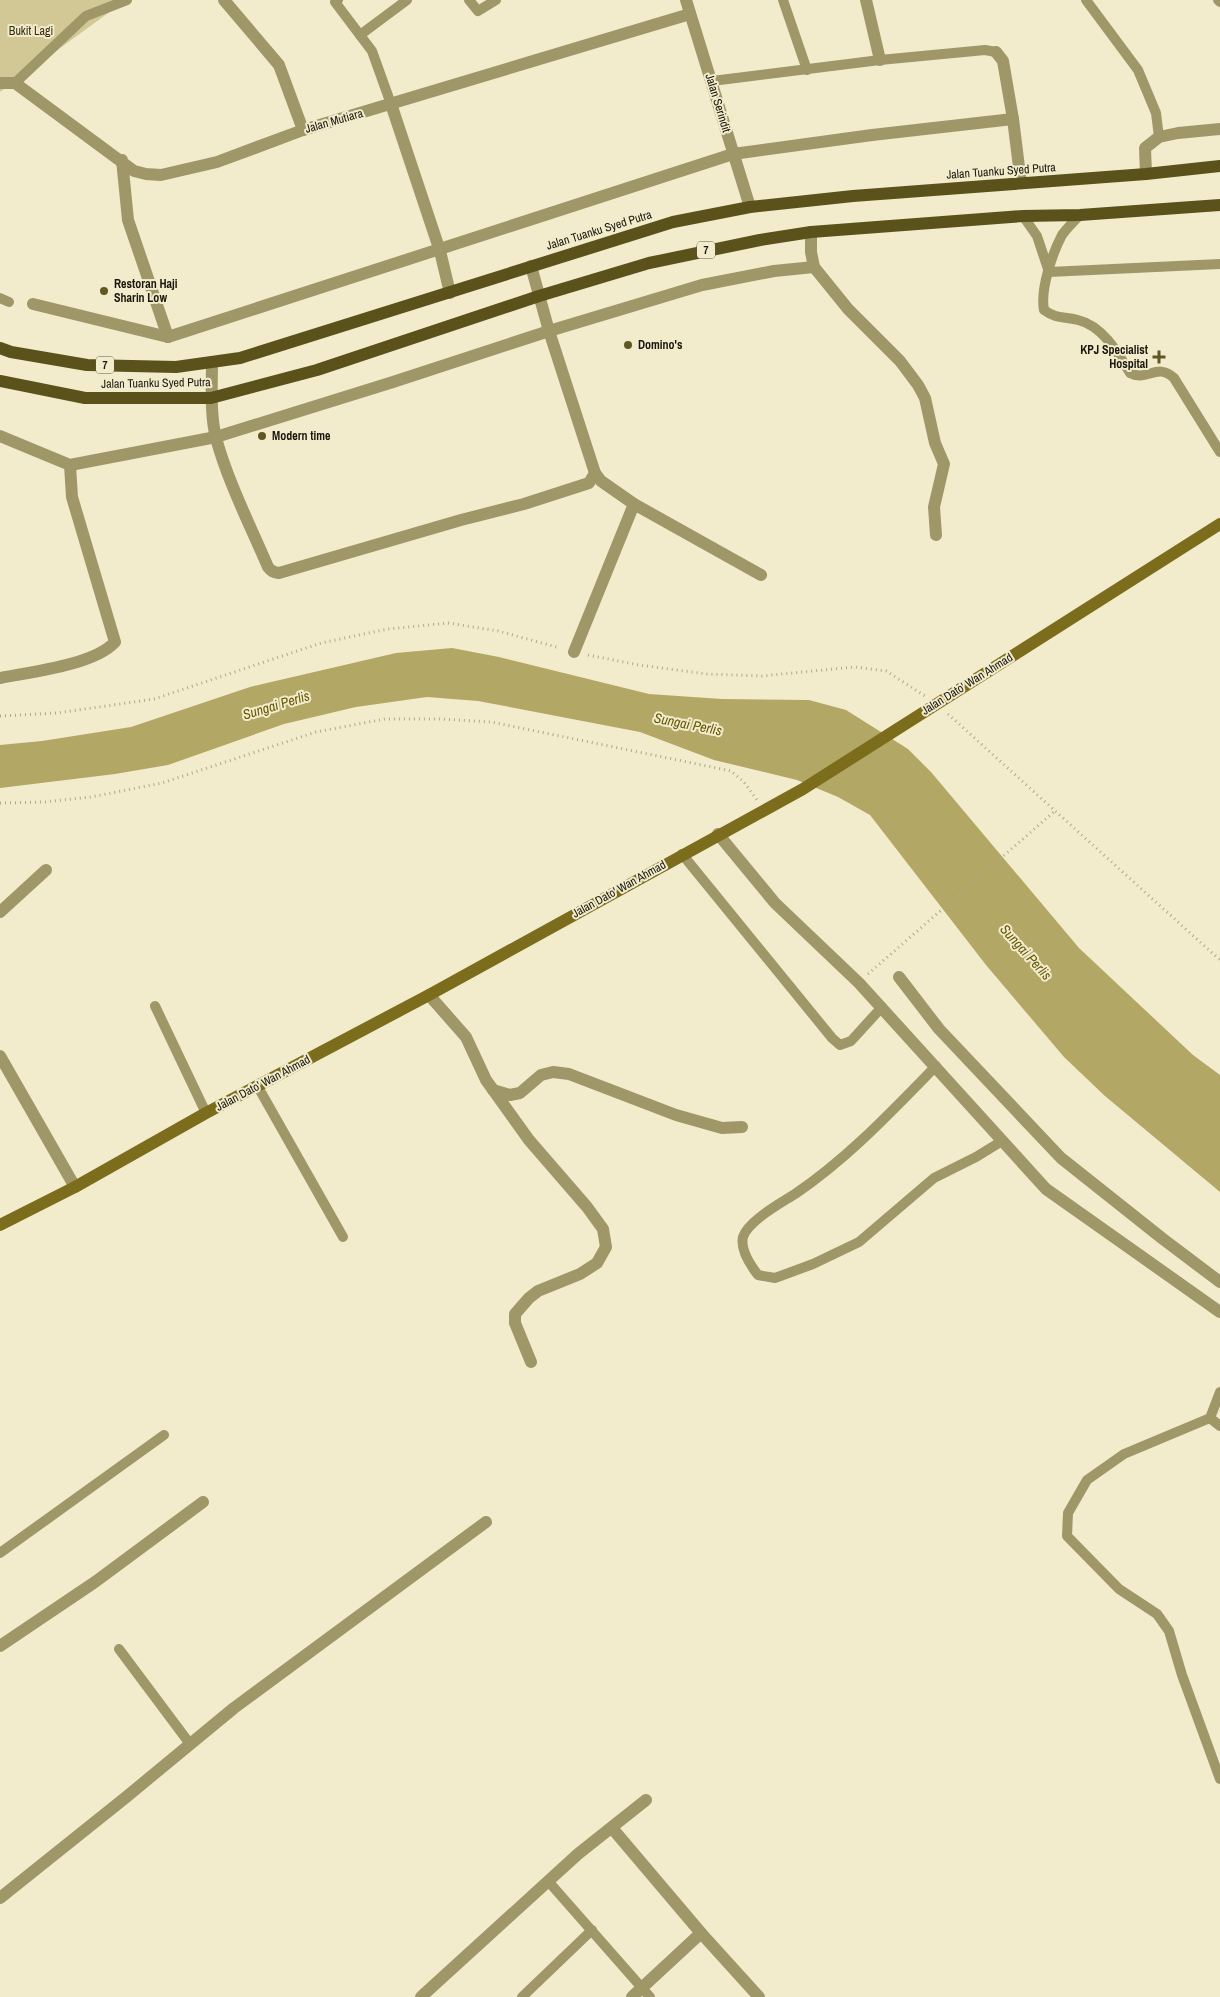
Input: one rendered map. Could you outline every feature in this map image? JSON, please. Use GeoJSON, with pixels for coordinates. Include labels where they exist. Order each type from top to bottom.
{"type":"FeatureCollection","features":[{"type":"Feature","properties":{"kind":"main road","name":"Jalan Tuanku Syed Putra"},"geometry":{"type":"LineString","coordinates":[[0,348],[11,352],[87,365],[176,368],[240,358],[673,222],[750,207],[863,195],[1146,174],[1220,166]]}},
{"type":"Feature","properties":{"kind":"main road","name":"Jalan Tuanku Syed Putra"},"geometry":{"type":"LineString","coordinates":[[0,381],[85,398],[211,398],[317,370],[539,296],[659,260],[760,240],[811,232],[1023,216],[1219,208]]}},
{"type":"Feature","properties":{"kind":"main road","name":"Jalan Dato' Wan Ahmad"},"geometry":{"type":"LineString","coordinates":[[0,1225],[75,1187],[206,1113],[429,995],[718,834],[803,789],[1220,524]]}},
{"type":"Feature","properties":{"kind":"street"},"geometry":{"type":"LineString","coordinates":[[224,0],[279,65],[303,130]]}},
{"type":"Feature","properties":{"kind":"street","name":"Jalan Serindit"},"geometry":{"type":"LineString","coordinates":[[686,0],[750,207]]}},
{"type":"Feature","properties":{"kind":"street"},"geometry":{"type":"LineString","coordinates":[[866,0],[880,60]]}},
{"type":"Feature","properties":{"kind":"street","name":"Jalan Mutiara"},"geometry":{"type":"LineString","coordinates":[[15,83],[122,160],[134,171],[161,175],[217,162],[303,130],[690,14]]}},
{"type":"Feature","properties":{"kind":"street"},"geometry":{"type":"LineString","coordinates":[[996,52],[1003,61],[1021,183]]}},
{"type":"Feature","properties":{"kind":"street"},"geometry":{"type":"LineString","coordinates":[[0,83],[15,83]]}},
{"type":"Feature","properties":{"kind":"street"},"geometry":{"type":"LineString","coordinates":[[391,104],[440,250],[450,293]]}},
{"type":"Feature","properties":{"kind":"street"},"geometry":{"type":"LineString","coordinates":[[33,304],[168,337],[733,154],[872,135],[1013,119]]}},
{"type":"Feature","properties":{"kind":"street"},"geometry":{"type":"LineString","coordinates":[[1146,174],[1145,148],[1159,137],[1220,129]]}},
{"type":"Feature","properties":{"kind":"street"},"geometry":{"type":"LineString","coordinates":[[122,160],[128,220],[168,337]]}},
{"type":"Feature","properties":{"kind":"street"},"geometry":{"type":"LineString","coordinates":[[811,232],[811,252],[814,267],[848,309],[900,361],[925,398],[938,455],[944,464],[934,507],[936,536]]}},
{"type":"Feature","properties":{"kind":"street"},"geometry":{"type":"LineString","coordinates":[[531,266],[549,331],[595,473],[601,481],[634,504],[761,575]]}},
{"type":"Feature","properties":{"kind":"street"},"geometry":{"type":"LineString","coordinates":[[0,436],[70,464],[216,437],[549,331],[702,285],[774,270],[814,267]]}},
{"type":"Feature","properties":{"kind":"street"},"geometry":{"type":"LineString","coordinates":[[212,362],[211,398],[216,437],[238,497],[271,571],[279,573],[461,520],[524,504],[589,483],[595,473]]}},
{"type":"Feature","properties":{"kind":"street"},"geometry":{"type":"LineString","coordinates":[[0,678],[68,664],[104,652],[115,642],[72,497],[70,464]]}},
{"type":"Feature","properties":{"kind":"street"},"geometry":{"type":"LineString","coordinates":[[574,652],[634,504]]}},
{"type":"Feature","properties":{"kind":"street"},"geometry":{"type":"LineString","coordinates":[[718,834],[775,903],[859,983],[936,1066],[1030,1173],[1057,1198],[1220,1312]]}},
{"type":"Feature","properties":{"kind":"street"},"geometry":{"type":"LineString","coordinates":[[0,912],[46,870]]}},
{"type":"Feature","properties":{"kind":"street"},"geometry":{"type":"LineString","coordinates":[[899,977],[939,1029],[1061,1158],[1220,1282]]}},
{"type":"Feature","properties":{"kind":"street"},"geometry":{"type":"LineString","coordinates":[[429,995],[466,1037],[486,1080],[529,1140],[587,1207],[603,1229],[606,1247],[597,1263],[580,1274],[538,1291],[515,1314],[515,1323],[531,1362]]}},
{"type":"Feature","properties":{"kind":"street"},"geometry":{"type":"LineString","coordinates":[[0,1056],[75,1187]]}},
{"type":"Feature","properties":{"kind":"street"},"geometry":{"type":"LineString","coordinates":[[493,1090],[510,1095],[520,1092],[541,1075],[553,1072],[568,1074],[676,1115],[722,1128],[742,1127]]}},
{"type":"Feature","properties":{"kind":"street"},"geometry":{"type":"LineString","coordinates":[[0,1646],[95,1582],[203,1502]]}},
{"type":"Feature","properties":{"kind":"street"},"geometry":{"type":"LineString","coordinates":[[0,1898],[234,1708],[486,1522]]}},
{"type":"Feature","properties":{"kind":"street"},"geometry":{"type":"LineString","coordinates":[[421,1997],[578,1854],[646,1800]]}},
{"type":"Feature","properties":{"kind":"street"},"geometry":{"type":"LineString","coordinates":[[612,1828],[701,1933],[759,1997]]}},
{"type":"Feature","properties":{"kind":"street"},"geometry":{"type":"LineString","coordinates":[[632,1997],[646,1992],[701,1933]]}},
{"type":"Feature","properties":{"kind":"lane"},"geometry":{"type":"LineString","coordinates":[[15,83],[86,16],[127,0]]}},
{"type":"Feature","properties":{"kind":"lane"},"geometry":{"type":"LineString","coordinates":[[338,0],[335,2],[372,51],[391,104]]}},
{"type":"Feature","properties":{"kind":"lane"},"geometry":{"type":"LineString","coordinates":[[360,35],[407,0]]}},
{"type":"Feature","properties":{"kind":"lane"},"geometry":{"type":"LineString","coordinates":[[469,0],[478,10],[496,0]]}},
{"type":"Feature","properties":{"kind":"lane"},"geometry":{"type":"LineString","coordinates":[[783,0],[806,70]]}},
{"type":"Feature","properties":{"kind":"lane"},"geometry":{"type":"LineString","coordinates":[[1086,0],[1138,70],[1156,113],[1159,137]]}},
{"type":"Feature","properties":{"kind":"lane"},"geometry":{"type":"LineString","coordinates":[[712,81],[880,60],[985,50],[996,52]]}},
{"type":"Feature","properties":{"kind":"lane"},"geometry":{"type":"LineString","coordinates":[[1080,215],[1063,234],[1048,272],[1042,300],[1044,310],[1054,317],[1079,320],[1094,326],[1105,337],[1130,373],[1136,376],[1142,376],[1154,371],[1170,374],[1220,452]]}},
{"type":"Feature","properties":{"kind":"lane"},"geometry":{"type":"LineString","coordinates":[[1023,216],[1037,236],[1048,272]]}},
{"type":"Feature","properties":{"kind":"lane"},"geometry":{"type":"LineString","coordinates":[[1048,272],[1220,264]]}},
{"type":"Feature","properties":{"kind":"lane"},"geometry":{"type":"LineString","coordinates":[[682,854],[832,1038],[840,1045],[851,1040],[882,1008]]}},
{"type":"Feature","properties":{"kind":"lane"},"geometry":{"type":"LineString","coordinates":[[155,1006],[206,1113]]}},
{"type":"Feature","properties":{"kind":"lane"},"geometry":{"type":"LineString","coordinates":[[936,1066],[848,1154],[817,1179],[762,1216],[751,1226],[744,1237],[744,1248],[750,1266],[758,1276],[775,1278],[830,1257],[859,1242],[934,1178],[976,1157],[1002,1141]]}},
{"type":"Feature","properties":{"kind":"lane"},"geometry":{"type":"LineString","coordinates":[[258,1087],[343,1237]]}},
{"type":"Feature","properties":{"kind":"lane"},"geometry":{"type":"LineString","coordinates":[[1210,1418],[1220,1392]]}},
{"type":"Feature","properties":{"kind":"lane"},"geometry":{"type":"LineString","coordinates":[[1210,1418],[1220,1426]]}},
{"type":"Feature","properties":{"kind":"lane"},"geometry":{"type":"LineString","coordinates":[[1210,1418],[1124,1454],[1087,1480],[1068,1513],[1067,1536],[1119,1589],[1157,1614],[1170,1631],[1182,1675],[1220,1779]]}},
{"type":"Feature","properties":{"kind":"lane"},"geometry":{"type":"LineString","coordinates":[[0,1553],[164,1435]]}},
{"type":"Feature","properties":{"kind":"lane"},"geometry":{"type":"LineString","coordinates":[[119,1649],[190,1744]]}},
{"type":"Feature","properties":{"kind":"lane"},"geometry":{"type":"LineString","coordinates":[[548,1881],[646,1992]]}},
{"type":"Feature","properties":{"kind":"lane"},"geometry":{"type":"LineString","coordinates":[[522,1997],[592,1930]]}},
{"type":"Feature","properties":{"kind":"path"},"geometry":{"type":"LineString","coordinates":[[0,716],[57,713],[154,699],[321,644],[388,629],[448,624],[498,631],[574,652],[639,665],[707,674],[762,676],[854,667],[886,671],[936,704],[1220,960]]}},
{"type":"Feature","properties":{"kind":"path"},"geometry":{"type":"LineString","coordinates":[[0,803],[44,802],[91,797],[162,784],[316,732],[385,719],[440,719],[492,722],[731,771],[744,782],[765,810]]}},
{"type":"Feature","properties":{"kind":"path"},"geometry":{"type":"LineString","coordinates":[[859,983],[1055,811]]}},
{"type":"Feature","properties":{"kind":"green space","name":"Bukit Lagi"},"geometry":{"type":"Polygon","coordinates":[[[0,0],[126,0],[0,92],[0,0]]]}},
{"type":"Feature","properties":{"kind":"water","name":"Sungai Perlis"},"geometry":{"type":"Polygon","coordinates":[[[452,648],[499,657],[649,694],[722,699],[809,700],[846,710],[908,749],[931,772],[1079,948],[1193,1055],[1220,1075],[1220,1192],[1105,1096],[1064,1057],[986,965],[870,815],[838,797],[797,780],[714,760],[640,732],[478,701],[427,697],[356,707],[284,724],[168,765],[115,774],[0,788],[0,745],[42,741],[131,727],[250,687],[396,653],[452,648]]]}},
{"type":"Feature","properties":{"kind":"place","name":"Restoran Haji Sharin Low"},"geometry":{"type":"Point","coordinates":[104,291]}},
{"type":"Feature","properties":{"kind":"place","name":"Domino's"},"geometry":{"type":"Point","coordinates":[628,345]}},
{"type":"Feature","properties":{"kind":"place","name":"KPJ Specialist Hospital"},"geometry":{"type":"Point","coordinates":[1159,357]}},
{"type":"Feature","properties":{"kind":"place","name":"Modern time"},"geometry":{"type":"Point","coordinates":[262,436]}}]}
